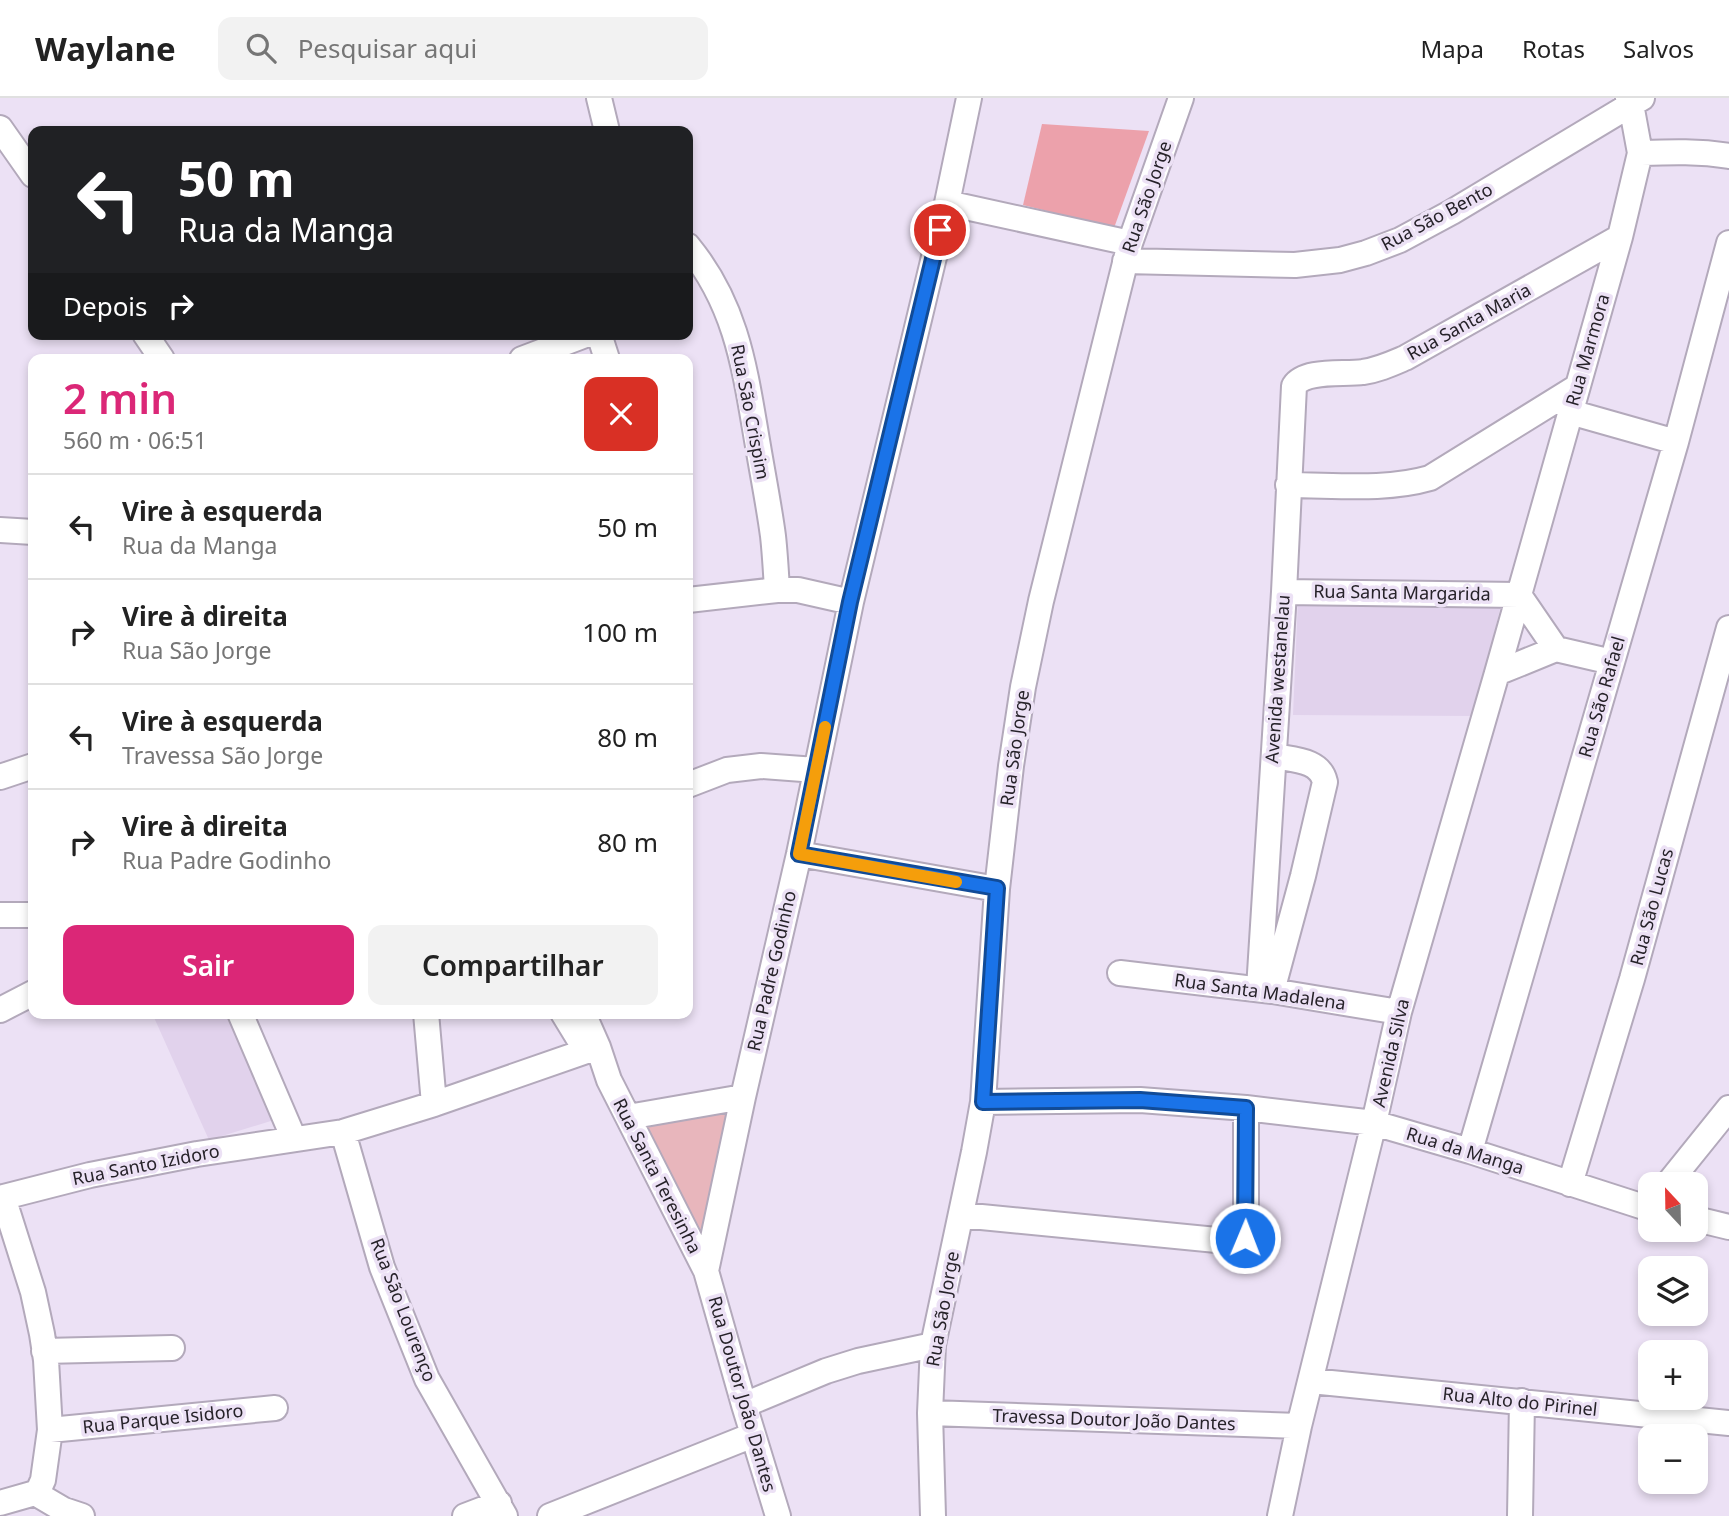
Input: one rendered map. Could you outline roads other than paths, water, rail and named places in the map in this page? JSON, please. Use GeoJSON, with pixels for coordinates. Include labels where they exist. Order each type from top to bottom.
{"type":"FeatureCollection","features":[{"type":"Feature","properties":{"kind":"street"},"geometry":{"type":"LineString","coordinates":[[598,98],[606,126]]}},
{"type":"Feature","properties":{"kind":"street","name":"Rua Padre Godinho"},"geometry":{"type":"LineString","coordinates":[[706,1272],[799,854],[850,602],[947,203],[969,98]]}},
{"type":"Feature","properties":{"kind":"street","name":"Rua São Jorge"},"geometry":{"type":"LineString","coordinates":[[933,1516],[930,1413],[933,1345],[983,1102],[997,888],[1023,687],[1041,601],[1128,252],[1181,98]]}},
{"type":"Feature","properties":{"kind":"street","name":"Rua São Bento"},"geometry":{"type":"LineString","coordinates":[[947,203],[1128,252],[1294,265],[1340,260],[1400,240],[1452,212],[1634,100]]}},
{"type":"Feature","properties":{"kind":"street","name":"Rua Marmora"},"geometry":{"type":"LineString","coordinates":[[1520,594],[1620,237],[1640,153],[1634,100]]}},
{"type":"Feature","properties":{"kind":"street"},"geometry":{"type":"LineString","coordinates":[[0,128],[28,168]]}},
{"type":"Feature","properties":{"kind":"street"},"geometry":{"type":"LineString","coordinates":[[1640,153],[1687,151],[1729,156]]}},
{"type":"Feature","properties":{"kind":"street","name":"Rua Santa Maria"},"geometry":{"type":"LineString","coordinates":[[1307,376],[1364,372],[1405,358],[1620,237]]}},
{"type":"Feature","properties":{"kind":"street","name":"Rua São Rafael"},"geometry":{"type":"LineString","coordinates":[[1470,1151],[1676,442],[1729,243]]}},
{"type":"Feature","properties":{"kind":"street","name":"Rua São Crispim"},"geometry":{"type":"LineString","coordinates":[[693,252],[717,287],[743,359],[773,536],[777,590]]}},
{"type":"Feature","properties":{"kind":"street"},"geometry":{"type":"LineString","coordinates":[[535,354],[571,340]]}},
{"type":"Feature","properties":{"kind":"street","name":"Avenida westanelau"},"geometry":{"type":"LineString","coordinates":[[1265,990],[1274,756],[1294,386],[1307,376]]}},
{"type":"Feature","properties":{"kind":"street"},"geometry":{"type":"LineString","coordinates":[[1288,485],[1392,486],[1430,478],[1577,387]]}},
{"type":"Feature","properties":{"kind":"street"},"geometry":{"type":"LineString","coordinates":[[1570,412],[1676,442]]}},
{"type":"Feature","properties":{"kind":"street"},"geometry":{"type":"LineString","coordinates":[[0,530],[28,532]]}},
{"type":"Feature","properties":{"kind":"street"},"geometry":{"type":"LineString","coordinates":[[693,599],[798,590],[850,602]]}},
{"type":"Feature","properties":{"kind":"street","name":"Rua Santa Margarida"},"geometry":{"type":"LineString","coordinates":[[1284,592],[1520,594]]}},
{"type":"Feature","properties":{"kind":"street"},"geometry":{"type":"LineString","coordinates":[[1520,594],[1556,649]]}},
{"type":"Feature","properties":{"kind":"street","name":"Avenida Silva"},"geometry":{"type":"LineString","coordinates":[[1280,1516],[1299,1426],[1399,1012],[1520,594]]}},
{"type":"Feature","properties":{"kind":"street","name":"Rua São Lucas"},"geometry":{"type":"LineString","coordinates":[[1570,1184],[1632,979],[1729,628]]}},
{"type":"Feature","properties":{"kind":"street"},"geometry":{"type":"LineString","coordinates":[[1497,673],[1556,649],[1612,662]]}},
{"type":"Feature","properties":{"kind":"street"},"geometry":{"type":"LineString","coordinates":[[1265,990],[1303,876],[1325,782],[1318,768],[1311,764],[1274,756]]}},
{"type":"Feature","properties":{"kind":"street"},"geometry":{"type":"LineString","coordinates":[[693,783],[727,770],[761,766],[816,770]]}},
{"type":"Feature","properties":{"kind":"street"},"geometry":{"type":"LineString","coordinates":[[0,777],[28,768]]}},
{"type":"Feature","properties":{"kind":"street"},"geometry":{"type":"LineString","coordinates":[[799,854],[997,888]]}},
{"type":"Feature","properties":{"kind":"street"},"geometry":{"type":"LineString","coordinates":[[0,915],[28,915]]}},
{"type":"Feature","properties":{"kind":"street","name":"Rua Santa Madalena"},"geometry":{"type":"LineString","coordinates":[[1121,973],[1265,990],[1399,1012]]}},
{"type":"Feature","properties":{"kind":"street"},"geometry":{"type":"LineString","coordinates":[[0,1010],[28,996]]}},
{"type":"Feature","properties":{"kind":"street"},"geometry":{"type":"LineString","coordinates":[[243,1019],[294,1139]]}},
{"type":"Feature","properties":{"kind":"street"},"geometry":{"type":"LineString","coordinates":[[427,1019],[434,1104]]}},
{"type":"Feature","properties":{"kind":"street","name":"Rua Santa Teresinha"},"geometry":{"type":"LineString","coordinates":[[568,1019],[592,1050],[706,1272]]}},
{"type":"Feature","properties":{"kind":"street","name":"Rua Santa Teresinha"},"geometry":{"type":"LineString","coordinates":[[584,1019],[592,1050]]}},
{"type":"Feature","properties":{"kind":"street","name":"Rua Santo Izidoro"},"geometry":{"type":"LineString","coordinates":[[2,1198],[90,1175],[197,1154],[343,1132],[592,1050]]}},
{"type":"Feature","properties":{"kind":"street"},"geometry":{"type":"LineString","coordinates":[[628,1117],[743,1097]]}},
{"type":"Feature","properties":{"kind":"street","name":"Rua da Manga"},"geometry":{"type":"LineString","coordinates":[[983,1102],[1140,1100],[1246,1108],[1374,1123],[1638,1205]]}},
{"type":"Feature","properties":{"kind":"street"},"geometry":{"type":"LineString","coordinates":[[961,1215],[1242,1241],[1246,1233],[1246,1108]]}},
{"type":"Feature","properties":{"kind":"street"},"geometry":{"type":"LineString","coordinates":[[1677,1172],[1729,1108]]}},
{"type":"Feature","properties":{"kind":"street","name":"Rua São Lourenço"},"geometry":{"type":"LineString","coordinates":[[343,1132],[382,1267],[428,1379],[502,1510]]}},
{"type":"Feature","properties":{"kind":"street"},"geometry":{"type":"LineString","coordinates":[[0,1503],[35,1493],[39,1489],[43,1480],[50,1430],[44,1351],[33,1292],[2,1198]]}},
{"type":"Feature","properties":{"kind":"street"},"geometry":{"type":"LineString","coordinates":[[1708,1222],[1729,1227]]}},
{"type":"Feature","properties":{"kind":"street","name":"Rua Doutor João Dantes"},"geometry":{"type":"LineString","coordinates":[[706,1272],[778,1516]]}},
{"type":"Feature","properties":{"kind":"street"},"geometry":{"type":"LineString","coordinates":[[744,1405],[826,1371],[858,1361],[933,1345]]}},
{"type":"Feature","properties":{"kind":"street"},"geometry":{"type":"LineString","coordinates":[[44,1351],[172,1348]]}},
{"type":"Feature","properties":{"kind":"street","name":"Rua Alto do Pirinel"},"geometry":{"type":"LineString","coordinates":[[1311,1381],[1729,1423]]}},
{"type":"Feature","properties":{"kind":"street"},"geometry":{"type":"LineString","coordinates":[[1520,1516],[1522,1402]]}},
{"type":"Feature","properties":{"kind":"street","name":"Rua Parque Isidoro"},"geometry":{"type":"LineString","coordinates":[[50,1430],[275,1408]]}},
{"type":"Feature","properties":{"kind":"street","name":"Travessa Doutor João Dantes"},"geometry":{"type":"LineString","coordinates":[[930,1413],[1299,1426]]}},
{"type":"Feature","properties":{"kind":"street"},"geometry":{"type":"LineString","coordinates":[[551,1516],[753,1435]]}},
{"type":"Feature","properties":{"kind":"street"},"geometry":{"type":"LineString","coordinates":[[35,1493],[64,1510],[82,1516]]}},
{"type":"Feature","properties":{"kind":"street"},"geometry":{"type":"LineString","coordinates":[[465,1516],[502,1510]]}}]}
